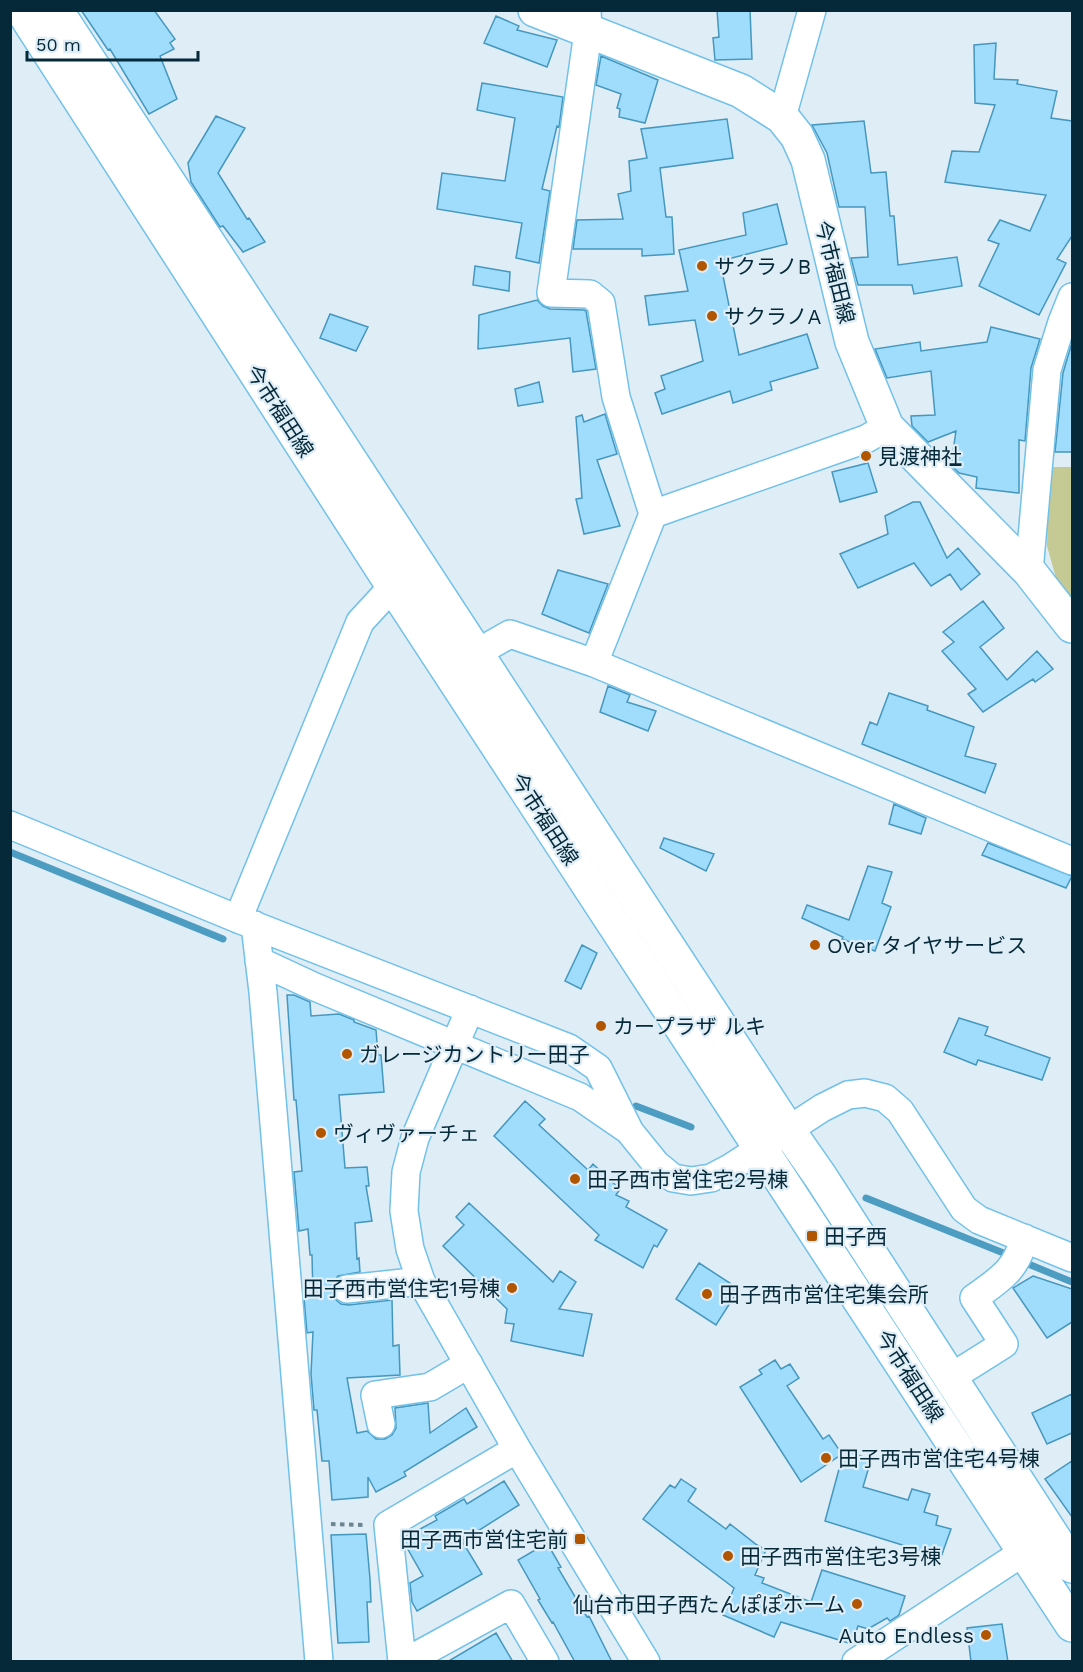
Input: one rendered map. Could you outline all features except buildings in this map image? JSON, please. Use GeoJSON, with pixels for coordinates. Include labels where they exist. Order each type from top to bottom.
{"type":"FeatureCollection","features":[{"type":"Feature","properties":{"kind":"main road","name":"今市福田線"},"geometry":{"type":"LineString","coordinates":[[22,10],[393,586],[1072,1625]]}},
{"type":"Feature","properties":{"kind":"main road","name":"今市福田線"},"geometry":{"type":"LineString","coordinates":[[56,10],[475,654],[820,1176],[1072,1566]]}},
{"type":"Feature","properties":{"kind":"main road","name":"今市福田線"},"geometry":{"type":"LineString","coordinates":[[535,10],[587,21],[741,91],[782,117],[797,136],[808,160],[852,342],[887,427],[1029,571],[1072,626]]}},
{"type":"Feature","properties":{"kind":"street"},"geometry":{"type":"LineString","coordinates":[[782,117],[813,10]]}},
{"type":"Feature","properties":{"kind":"street"},"geometry":{"type":"LineString","coordinates":[[587,21],[551,292],[590,294],[601,303],[616,397],[653,514],[594,663]]}},
{"type":"Feature","properties":{"kind":"street"},"geometry":{"type":"LineString","coordinates":[[1029,571],[1047,370],[1072,297]]}},
{"type":"Feature","properties":{"kind":"street"},"geometry":{"type":"LineString","coordinates":[[653,514],[866,439],[887,427]]}},
{"type":"Feature","properties":{"kind":"street"},"geometry":{"type":"LineString","coordinates":[[319,1662],[259,961],[246,922],[360,622],[393,586]]}},
{"type":"Feature","properties":{"kind":"street"},"geometry":{"type":"LineString","coordinates":[[475,654],[510,634],[594,663],[1072,861]]}},
{"type":"Feature","properties":{"kind":"street"},"geometry":{"type":"LineString","coordinates":[[10,825],[246,922],[569,1047],[598,1068],[630,1132],[656,1164],[673,1178],[691,1181],[711,1178],[822,1108],[848,1095],[865,1092],[885,1098],[900,1111],[964,1209],[1020,1251],[1072,1258]]}},
{"type":"Feature","properties":{"kind":"street"},"geometry":{"type":"LineString","coordinates":[[259,961],[454,1046],[580,1097],[630,1132]]}},
{"type":"Feature","properties":{"kind":"street"},"geometry":{"type":"LineString","coordinates":[[470,1009],[414,1138],[406,1172],[404,1211],[410,1249],[421,1281],[517,1449],[646,1662]]}},
{"type":"Feature","properties":{"kind":"street"},"geometry":{"type":"LineString","coordinates":[[950,1378],[1004,1344],[974,1298],[1009,1272],[1020,1251]]}},
{"type":"Feature","properties":{"kind":"street"},"geometry":{"type":"LineString","coordinates":[[347,1289],[421,1281]]}},
{"type":"Feature","properties":{"kind":"street"},"geometry":{"type":"LineString","coordinates":[[381,1424],[375,1395],[430,1387],[469,1364]]}},
{"type":"Feature","properties":{"kind":"street"},"geometry":{"type":"LineString","coordinates":[[517,1449],[388,1525],[403,1662],[511,1604],[545,1662]]}},
{"type":"Feature","properties":{"kind":"street"},"geometry":{"type":"LineString","coordinates":[[856,1662],[1025,1551]]}},
{"type":"Feature","properties":{"kind":"path"},"geometry":{"type":"LineString","coordinates":[[306,1524],[388,1525]]}},
{"type":"Feature","properties":{"kind":"green space"},"geometry":{"type":"Polygon","coordinates":[[[1049,467],[1072,467],[1072,600],[1056,578],[1047,546],[1049,467]]]}},
{"type":"Feature","properties":{"kind":"waterway"},"geometry":{"type":"LineString","coordinates":[[10,852],[223,939]]}},
{"type":"Feature","properties":{"kind":"waterway"},"geometry":{"type":"LineString","coordinates":[[636,1106],[691,1127]]}},
{"type":"Feature","properties":{"kind":"waterway"},"geometry":{"type":"LineString","coordinates":[[866,1198],[1011,1256]]}},
{"type":"Feature","properties":{"kind":"waterway"},"geometry":{"type":"LineString","coordinates":[[1021,1261],[1072,1282]]}},
{"type":"Feature","properties":{"kind":"place","name":"サクラノB"},"geometry":{"type":"Point","coordinates":[702,266]}},
{"type":"Feature","properties":{"kind":"place","name":"サクラノA"},"geometry":{"type":"Point","coordinates":[712,316]}},
{"type":"Feature","properties":{"kind":"place","name":"見渡神社"},"geometry":{"type":"Point","coordinates":[866,456]}},
{"type":"Feature","properties":{"kind":"place","name":"Over タイヤサービス"},"geometry":{"type":"Point","coordinates":[815,945]}},
{"type":"Feature","properties":{"kind":"place","name":"カープラザ ルキ"},"geometry":{"type":"Point","coordinates":[601,1026]}},
{"type":"Feature","properties":{"kind":"place","name":"ガレージカントリー田子"},"geometry":{"type":"Point","coordinates":[347,1054]}},
{"type":"Feature","properties":{"kind":"place","name":"ヴィヴァーチェ"},"geometry":{"type":"Point","coordinates":[321,1133]}},
{"type":"Feature","properties":{"kind":"place","name":"田子西市営住宅2号棟"},"geometry":{"type":"Point","coordinates":[575,1179]}},
{"type":"Feature","properties":{"kind":"place","name":"田子西"},"geometry":{"type":"Point","coordinates":[812,1236]}},
{"type":"Feature","properties":{"kind":"place","name":"田子西市営住宅1号棟"},"geometry":{"type":"Point","coordinates":[512,1288]}},
{"type":"Feature","properties":{"kind":"place","name":"田子西市営住宅集会所"},"geometry":{"type":"Point","coordinates":[707,1294]}},
{"type":"Feature","properties":{"kind":"place","name":"田子西市営住宅4号棟"},"geometry":{"type":"Point","coordinates":[826,1458]}},
{"type":"Feature","properties":{"kind":"place","name":"田子西市営住宅前"},"geometry":{"type":"Point","coordinates":[580,1539]}},
{"type":"Feature","properties":{"kind":"place","name":"田子西市営住宅3号棟"},"geometry":{"type":"Point","coordinates":[728,1556]}},
{"type":"Feature","properties":{"kind":"place","name":"仙台市田子西たんぽぽホーム"},"geometry":{"type":"Point","coordinates":[857,1604]}},
{"type":"Feature","properties":{"kind":"place","name":"Auto Endless"},"geometry":{"type":"Point","coordinates":[986,1635]}}]}
